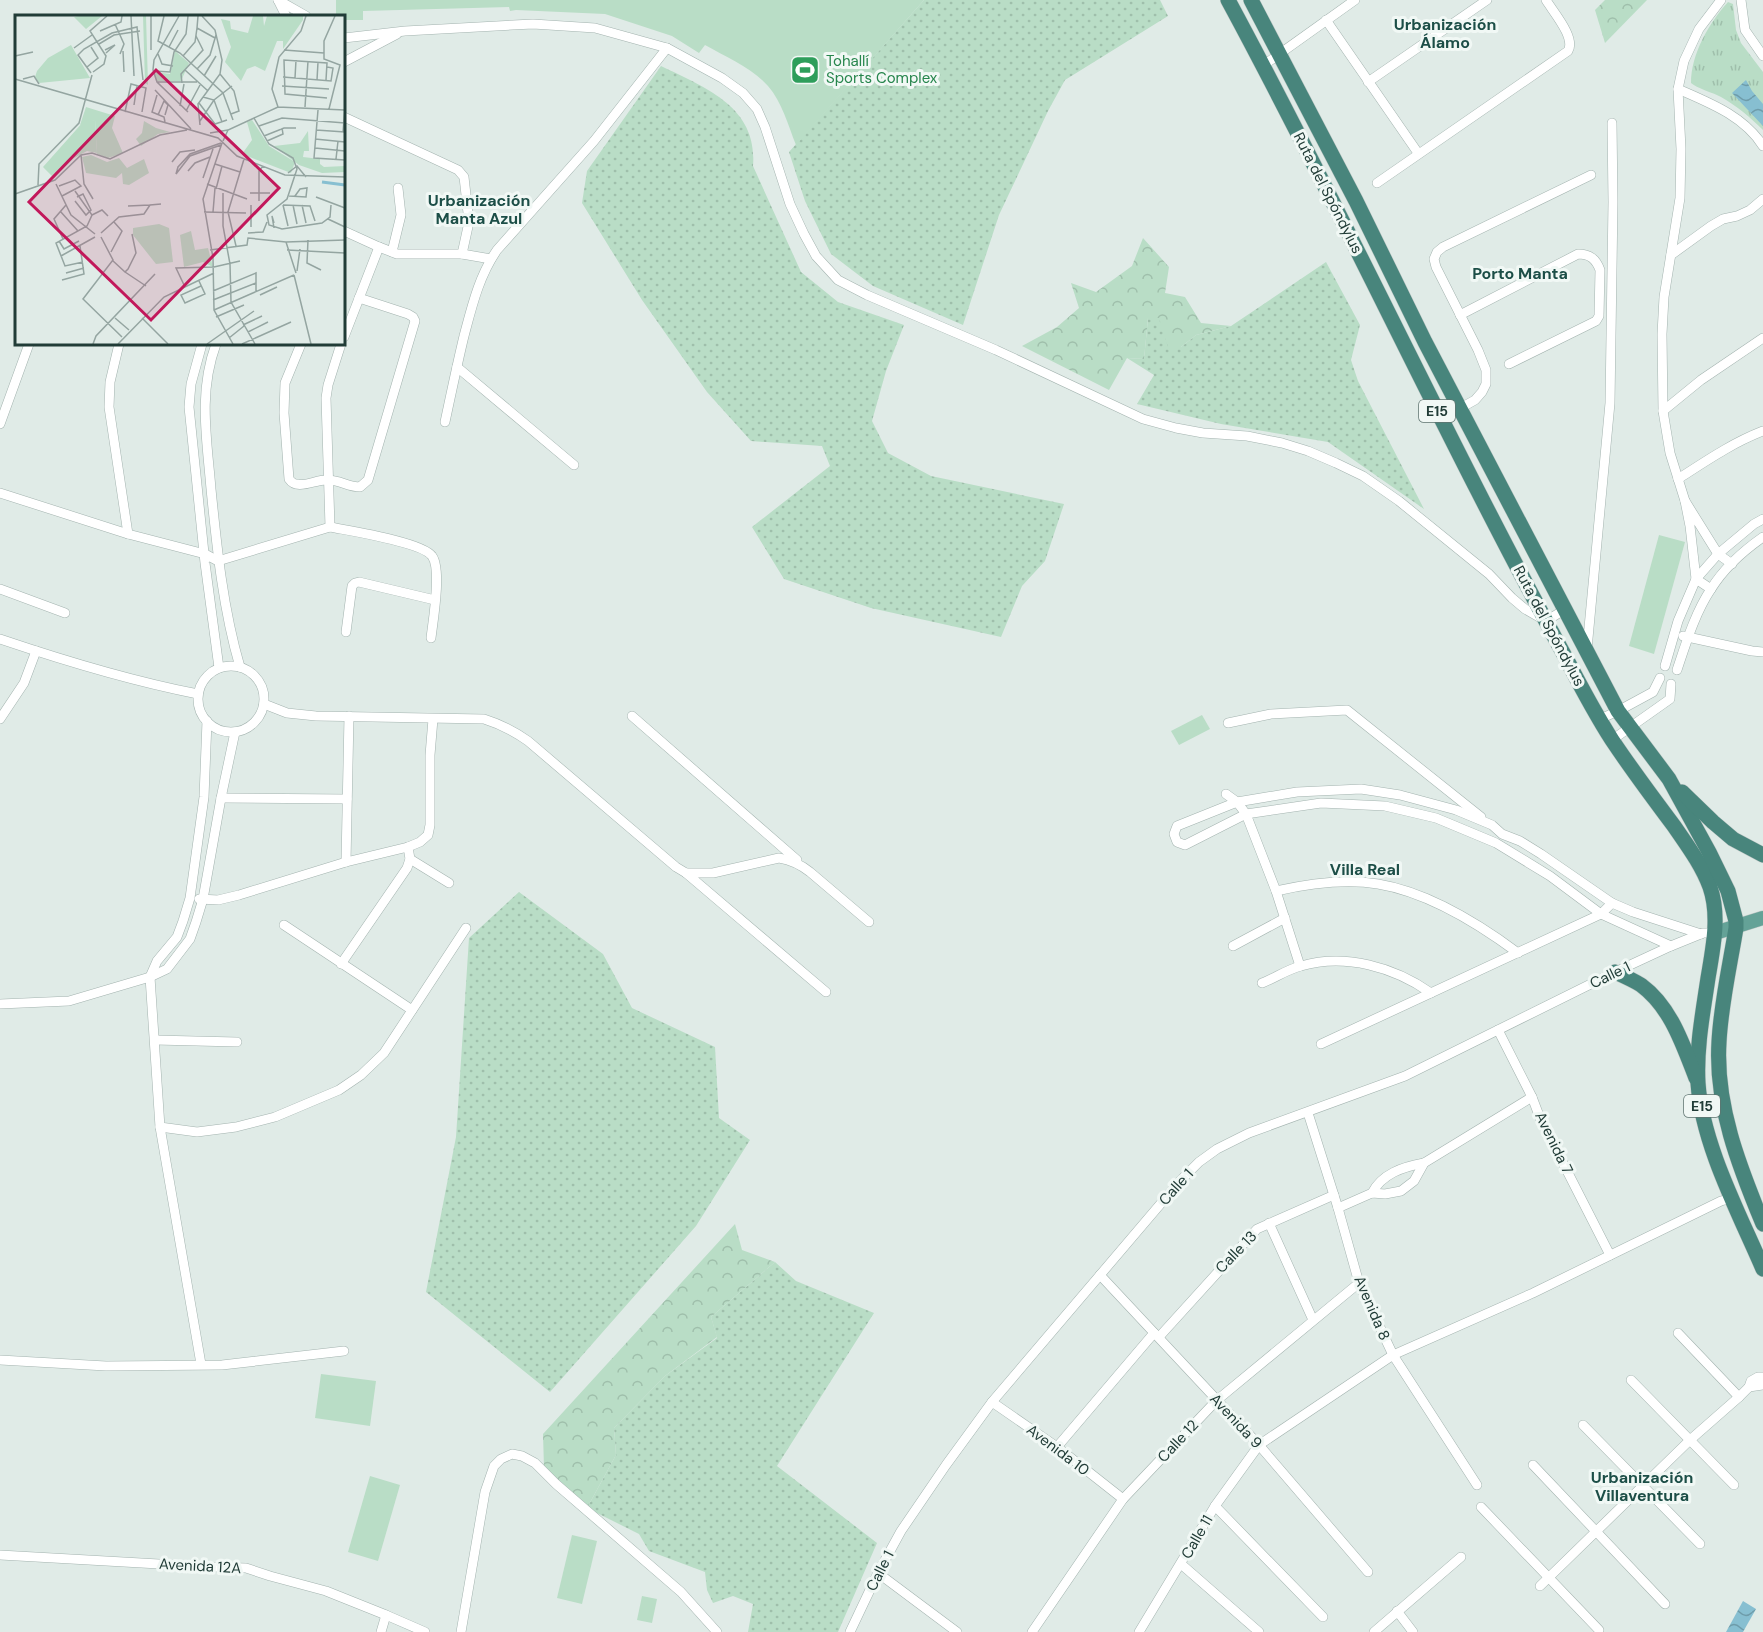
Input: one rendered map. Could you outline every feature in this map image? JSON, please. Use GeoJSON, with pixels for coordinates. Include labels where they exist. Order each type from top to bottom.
{"type":"FeatureCollection","features":[{"type":"Feature","properties":{"kind":"highway","name":"Ruta del Spóndylus"},"geometry":{"type":"LineString","coordinates":[[1228,0],[1264,65],[1467,471],[1599,719],[1687,845],[1712,892],[1715,912],[1708,934],[1698,1083],[1707,1133],[1763,1269]]}},
{"type":"Feature","properties":{"kind":"highway","name":"Ruta del Spóndylus"},"geometry":{"type":"LineString","coordinates":[[1251,0],[1281,54],[1460,409],[1618,711],[1669,779],[1728,891],[1736,928],[1722,1012],[1719,1043],[1720,1077],[1730,1136],[1763,1224]]}},
{"type":"Feature","properties":{"kind":"highway"},"geometry":{"type":"LineString","coordinates":[[1669,779],[1713,822],[1733,838],[1763,855]]}},
{"type":"Feature","properties":{"kind":"highway"},"geometry":{"type":"LineString","coordinates":[[1615,972],[1640,985],[1661,1005],[1679,1037],[1698,1083]]}},
{"type":"Feature","properties":{"kind":"main road"},"geometry":{"type":"LineString","coordinates":[[1708,934],[1736,928],[1763,918]]}},
{"type":"Feature","properties":{"kind":"street"},"geometry":{"type":"LineString","coordinates":[[278,0],[286,15]]}},
{"type":"Feature","properties":{"kind":"street"},"geometry":{"type":"LineString","coordinates":[[278,0],[304,15]]}},
{"type":"Feature","properties":{"kind":"street"},"geometry":{"type":"LineString","coordinates":[[1264,65],[1355,0]]}},
{"type":"Feature","properties":{"kind":"street"},"geometry":{"type":"LineString","coordinates":[[1368,82],[1487,0]]}},
{"type":"Feature","properties":{"kind":"street"},"geometry":{"type":"LineString","coordinates":[[1377,183],[1568,51],[1571,45],[1570,38],[1546,0]]}},
{"type":"Feature","properties":{"kind":"street"},"geometry":{"type":"LineString","coordinates":[[1711,589],[1696,579],[1685,501],[1670,453],[1663,411],[1662,325],[1664,297],[1680,198],[1681,149],[1678,89],[1684,62],[1699,29],[1721,0]]}},
{"type":"Feature","properties":{"kind":"street"},"geometry":{"type":"LineString","coordinates":[[1741,0],[1745,30],[1763,56]]}},
{"type":"Feature","properties":{"kind":"street"},"geometry":{"type":"LineString","coordinates":[[1326,20],[1418,153]]}},
{"type":"Feature","properties":{"kind":"street"},"geometry":{"type":"LineString","coordinates":[[345,38],[405,31],[522,24],[596,28],[667,48],[722,78],[743,93],[757,110],[765,127],[790,204],[804,234],[816,256],[838,280],[867,296],[996,350],[1143,419],[1194,432],[1247,436],[1282,443],[1336,463],[1363,476],[1399,501],[1489,574],[1525,609],[1546,621],[1564,610]]}},
{"type":"Feature","properties":{"kind":"street"},"geometry":{"type":"LineString","coordinates":[[345,61],[405,31]]}},
{"type":"Feature","properties":{"kind":"street"},"geometry":{"type":"LineString","coordinates":[[445,422],[472,304],[491,259],[594,141],[667,48]]}},
{"type":"Feature","properties":{"kind":"street"},"geometry":{"type":"LineString","coordinates":[[1678,89],[1718,106],[1744,125],[1756,136],[1763,147]]}},
{"type":"Feature","properties":{"kind":"street"},"geometry":{"type":"LineString","coordinates":[[345,117],[458,170],[464,177],[469,222],[462,254]]}},
{"type":"Feature","properties":{"kind":"street"},"geometry":{"type":"LineString","coordinates":[[1586,651],[1610,403],[1612,123]]}},
{"type":"Feature","properties":{"kind":"street"},"geometry":{"type":"LineString","coordinates":[[1441,419],[1475,400],[1486,384],[1486,370],[1436,267],[1434,259],[1437,252],[1591,175]]}},
{"type":"Feature","properties":{"kind":"street"},"geometry":{"type":"LineString","coordinates":[[392,252],[401,215],[398,188]]}},
{"type":"Feature","properties":{"kind":"street"},"geometry":{"type":"LineString","coordinates":[[1671,255],[1711,226],[1723,219],[1750,210],[1763,199]]}},
{"type":"Feature","properties":{"kind":"street"},"geometry":{"type":"LineString","coordinates":[[345,231],[392,252],[416,255],[462,254],[491,259]]}},
{"type":"Feature","properties":{"kind":"street"},"geometry":{"type":"LineString","coordinates":[[345,334],[379,247]]}},
{"type":"Feature","properties":{"kind":"street"},"geometry":{"type":"LineString","coordinates":[[1460,315],[1578,254],[1586,254],[1598,263],[1600,270],[1599,316],[1596,321],[1509,364]]}},
{"type":"Feature","properties":{"kind":"street"},"geometry":{"type":"LineString","coordinates":[[301,345],[285,383],[284,412],[289,479],[296,485],[329,479],[360,487],[368,480],[415,321],[408,314],[359,298]]}},
{"type":"Feature","properties":{"kind":"street"},"geometry":{"type":"LineString","coordinates":[[1663,411],[1701,380],[1763,338]]}},
{"type":"Feature","properties":{"kind":"street"},"geometry":{"type":"LineString","coordinates":[[0,424],[28,345]]}},
{"type":"Feature","properties":{"kind":"street"},"geometry":{"type":"LineString","coordinates":[[119,345],[110,382],[109,407],[128,534]]}},
{"type":"Feature","properties":{"kind":"street"},"geometry":{"type":"LineString","coordinates":[[202,345],[191,384],[189,408],[204,554],[219,668]]}},
{"type":"Feature","properties":{"kind":"street"},"geometry":{"type":"LineString","coordinates":[[216,345],[210,362],[204,397],[218,561],[232,640],[240,667]]}},
{"type":"Feature","properties":{"kind":"street"},"geometry":{"type":"LineString","coordinates":[[330,527],[326,398],[341,345]]}},
{"type":"Feature","properties":{"kind":"street"},"geometry":{"type":"LineString","coordinates":[[457,367],[574,465]]}},
{"type":"Feature","properties":{"kind":"street"},"geometry":{"type":"LineString","coordinates":[[1678,479],[1742,439],[1763,431]]}},
{"type":"Feature","properties":{"kind":"street"},"geometry":{"type":"LineString","coordinates":[[0,493],[128,534],[204,554],[218,561],[330,527],[418,547],[432,555],[435,564],[437,582],[431,638]]}},
{"type":"Feature","properties":{"kind":"street"},"geometry":{"type":"LineString","coordinates":[[1685,501],[1718,554],[1732,564]]}},
{"type":"Feature","properties":{"kind":"street"},"geometry":{"type":"LineString","coordinates":[[1665,666],[1680,615],[1696,579],[1718,554],[1763,519]]}},
{"type":"Feature","properties":{"kind":"street"},"geometry":{"type":"LineString","coordinates":[[1677,670],[1688,637],[1711,589],[1744,551],[1763,537]]}},
{"type":"Feature","properties":{"kind":"street"},"geometry":{"type":"LineString","coordinates":[[346,632],[352,586],[355,583],[359,582],[435,600]]}},
{"type":"Feature","properties":{"kind":"street"},"geometry":{"type":"LineString","coordinates":[[0,589],[65,613]]}},
{"type":"Feature","properties":{"kind":"street"},"geometry":{"type":"LineString","coordinates":[[1675,635],[1763,652]]}},
{"type":"Feature","properties":{"kind":"street"},"geometry":{"type":"LineString","coordinates":[[0,639],[157,686],[198,694]]}},
{"type":"Feature","properties":{"kind":"street"},"geometry":{"type":"LineString","coordinates":[[0,719],[24,682],[36,651]]}},
{"type":"Feature","properties":{"kind":"street"},"geometry":{"type":"LineString","coordinates":[[240,667],[256,677],[264,694],[264,704],[261,714],[254,723],[235,732],[224,731],[215,728],[201,713],[198,694],[209,674],[219,668],[240,667]]}},
{"type":"Feature","properties":{"kind":"street"},"geometry":{"type":"LineString","coordinates":[[1599,719],[1653,692],[1660,678]]}},
{"type":"Feature","properties":{"kind":"street"},"geometry":{"type":"LineString","coordinates":[[1612,740],[1670,699],[1671,684]]}},
{"type":"Feature","properties":{"kind":"street"},"geometry":{"type":"LineString","coordinates":[[1653,692],[1670,699]]}},
{"type":"Feature","properties":{"kind":"street"},"geometry":{"type":"LineString","coordinates":[[264,704],[287,713],[484,719],[517,734],[537,748],[826,992]]}},
{"type":"Feature","properties":{"kind":"street"},"geometry":{"type":"LineString","coordinates":[[1228,723],[1271,714],[1347,710],[1502,834],[1520,841],[1612,903],[1633,912],[1708,934]]}},
{"type":"Feature","properties":{"kind":"street"},"geometry":{"type":"LineString","coordinates":[[346,862],[349,716]]}},
{"type":"Feature","properties":{"kind":"street"},"geometry":{"type":"LineString","coordinates":[[632,716],[869,921]]}},
{"type":"Feature","properties":{"kind":"street"},"geometry":{"type":"LineString","coordinates":[[190,898],[218,900],[239,895],[420,842],[428,835],[430,825],[430,755],[433,719]]}},
{"type":"Feature","properties":{"kind":"street"},"geometry":{"type":"LineString","coordinates":[[201,1364],[160,1127],[150,977],[157,961],[177,937],[190,898],[204,797],[207,721]]}},
{"type":"Feature","properties":{"kind":"street"},"geometry":{"type":"LineString","coordinates":[[0,1004],[69,1001],[150,977],[166,969],[190,939],[203,899],[235,732]]}},
{"type":"Feature","properties":{"kind":"street"},"geometry":{"type":"LineString","coordinates":[[1492,825],[1440,805],[1388,793],[1361,789],[1319,790],[1237,802],[1177,826],[1174,834],[1178,842],[1185,845],[1246,814],[1321,802],[1385,806],[1436,818],[1497,843],[1550,876],[1601,914],[1671,946]]}},
{"type":"Feature","properties":{"kind":"street"},"geometry":{"type":"LineString","coordinates":[[1319,790],[1321,802]]}},
{"type":"Feature","properties":{"kind":"street"},"geometry":{"type":"LineString","coordinates":[[1385,806],[1388,793]]}},
{"type":"Feature","properties":{"kind":"street"},"geometry":{"type":"LineString","coordinates":[[1226,794],[1237,802],[1246,814],[1276,891],[1300,966]]}},
{"type":"Feature","properties":{"kind":"street"},"geometry":{"type":"LineString","coordinates":[[221,798],[347,799]]}},
{"type":"Feature","properties":{"kind":"street"},"geometry":{"type":"LineString","coordinates":[[1436,818],[1440,805]]}},
{"type":"Feature","properties":{"kind":"street"},"geometry":{"type":"LineString","coordinates":[[1497,843],[1502,834]]}},
{"type":"Feature","properties":{"kind":"street"},"geometry":{"type":"LineString","coordinates":[[341,964],[407,868],[410,859],[408,847]]}},
{"type":"Feature","properties":{"kind":"street"},"geometry":{"type":"LineString","coordinates":[[686,873],[713,873],[779,858],[803,866]]}},
{"type":"Feature","properties":{"kind":"street"},"geometry":{"type":"LineString","coordinates":[[410,859],[449,883]]}},
{"type":"Feature","properties":{"kind":"street"},"geometry":{"type":"LineString","coordinates":[[1550,876],[1558,866]]}},
{"type":"Feature","properties":{"kind":"street"},"geometry":{"type":"LineString","coordinates":[[1276,891],[1305,885],[1377,884],[1428,900],[1490,932],[1518,953]]}},
{"type":"Feature","properties":{"kind":"street"},"geometry":{"type":"LineString","coordinates":[[1321,1044],[1601,914],[1612,903]]}},
{"type":"Feature","properties":{"kind":"street"},"geometry":{"type":"LineString","coordinates":[[1233,946],[1285,918]]}},
{"type":"Feature","properties":{"kind":"street"},"geometry":{"type":"LineString","coordinates":[[284,925],[412,1010]]}},
{"type":"Feature","properties":{"kind":"street"},"geometry":{"type":"LineString","coordinates":[[160,1127],[197,1132],[236,1127],[275,1117],[339,1090],[361,1075],[384,1053],[466,928]]}},
{"type":"Feature","properties":{"kind":"street","name":"Calle 1"},"geometry":{"type":"LineString","coordinates":[[850,1632],[878,1573],[907,1521],[992,1401],[1180,1181],[1199,1162],[1216,1149],[1249,1133],[1406,1076],[1615,972],[1671,946],[1708,934]]}},
{"type":"Feature","properties":{"kind":"street"},"geometry":{"type":"LineString","coordinates":[[1262,983],[1300,966],[1332,961],[1367,964],[1404,976],[1431,993]]}},
{"type":"Feature","properties":{"kind":"street","name":"Avenida 7"},"geometry":{"type":"LineString","coordinates":[[1498,1030],[1610,1255]]}},
{"type":"Feature","properties":{"kind":"street"},"geometry":{"type":"LineString","coordinates":[[155,1040],[237,1042]]}},
{"type":"Feature","properties":{"kind":"street"},"geometry":{"type":"LineString","coordinates":[[1372,1193],[1377,1183],[1390,1174],[1402,1168],[1424,1163],[1532,1097]]}},
{"type":"Feature","properties":{"kind":"street","name":"Avenida 8"},"geometry":{"type":"LineString","coordinates":[[1308,1113],[1359,1283],[1393,1355],[1478,1485]]}},
{"type":"Feature","properties":{"kind":"street"},"geometry":{"type":"LineString","coordinates":[[1338,1208],[1372,1193],[1391,1194],[1407,1188],[1414,1181],[1424,1163]]}},
{"type":"Feature","properties":{"kind":"street","name":"Calle 13"},"geometry":{"type":"LineString","coordinates":[[1057,1447],[1156,1335],[1257,1229],[1334,1195]]}},
{"type":"Feature","properties":{"kind":"street"},"geometry":{"type":"LineString","coordinates":[[1259,1445],[1393,1355],[1533,1293],[1721,1201],[1732,1198]]}},
{"type":"Feature","properties":{"kind":"street"},"geometry":{"type":"LineString","coordinates":[[1269,1223],[1313,1320]]}},
{"type":"Feature","properties":{"kind":"street","name":"Avenida 9"},"geometry":{"type":"LineString","coordinates":[[1100,1275],[1259,1445],[1368,1572]]}},
{"type":"Feature","properties":{"kind":"street","name":"Calle 12"},"geometry":{"type":"LineString","coordinates":[[1032,1632],[1123,1499],[1216,1401],[1359,1283]]}},
{"type":"Feature","properties":{"kind":"street"},"geometry":{"type":"LineString","coordinates":[[1678,1333],[1739,1396]]}},
{"type":"Feature","properties":{"kind":"street"},"geometry":{"type":"LineString","coordinates":[[0,1360],[106,1366],[222,1365],[344,1351]]}},
{"type":"Feature","properties":{"kind":"street"},"geometry":{"type":"LineString","coordinates":[[1540,1586],[1690,1440],[1749,1387],[1751,1381],[1763,1377]]}},
{"type":"Feature","properties":{"kind":"street"},"geometry":{"type":"LineString","coordinates":[[1631,1380],[1734,1485]]}},
{"type":"Feature","properties":{"kind":"street"},"geometry":{"type":"LineString","coordinates":[[1749,1387],[1763,1385]]}},
{"type":"Feature","properties":{"kind":"street","name":"Avenida 10"},"geometry":{"type":"LineString","coordinates":[[992,1401],[1057,1447],[1123,1499]]}},
{"type":"Feature","properties":{"kind":"street"},"geometry":{"type":"LineString","coordinates":[[1583,1425],[1700,1544]]}},
{"type":"Feature","properties":{"kind":"street","name":"Calle 11"},"geometry":{"type":"LineString","coordinates":[[1139,1632],[1215,1506],[1259,1445]]}},
{"type":"Feature","properties":{"kind":"street"},"geometry":{"type":"LineString","coordinates":[[460,1632],[485,1492],[494,1466],[501,1459],[512,1454],[535,1463],[556,1484],[681,1592],[717,1632]]}},
{"type":"Feature","properties":{"kind":"street"},"geometry":{"type":"LineString","coordinates":[[1533,1466],[1665,1604]]}},
{"type":"Feature","properties":{"kind":"street"},"geometry":{"type":"LineString","coordinates":[[1215,1506],[1323,1617]]}},
{"type":"Feature","properties":{"kind":"street"},"geometry":{"type":"LineString","coordinates":[[1481,1507],[1599,1630]]}},
{"type":"Feature","properties":{"kind":"street","name":"Avenida 12A"},"geometry":{"type":"LineString","coordinates":[[0,1555],[246,1568],[326,1591],[424,1632]]}},
{"type":"Feature","properties":{"kind":"street"},"geometry":{"type":"LineString","coordinates":[[1374,1632],[1461,1557]]}},
{"type":"Feature","properties":{"kind":"street"},"geometry":{"type":"LineString","coordinates":[[1181,1564],[1259,1632]]}},
{"type":"Feature","properties":{"kind":"street"},"geometry":{"type":"LineString","coordinates":[[878,1573],[957,1632]]}},
{"type":"Feature","properties":{"kind":"street"},"geometry":{"type":"LineString","coordinates":[[1397,1611],[1413,1632]]}},
{"type":"Feature","properties":{"kind":"street"},"geometry":{"type":"LineString","coordinates":[[381,1632],[386,1615]]}},
{"type":"Feature","properties":{"kind":"green space","name":"Tohallí Sports Complex"},"geometry":{"type":"Polygon","coordinates":[[[336,0],[924,0],[796,145],[773,92],[746,68],[705,45],[699,53],[672,36],[605,14],[510,11],[509,7],[363,11],[363,20],[345,20],[345,15],[336,14],[336,0]]]}},
{"type":"Feature","properties":{"kind":"green space"},"geometry":{"type":"Polygon","coordinates":[[[924,0],[1160,0],[1168,16],[1065,80],[999,215],[963,325],[873,286],[831,254],[805,201],[789,152],[924,0]]]}},
{"type":"Feature","properties":{"kind":"green space"},"geometry":{"type":"Polygon","coordinates":[[[1605,0],[1647,0],[1605,43],[1595,10],[1605,0]]]}},
{"type":"Feature","properties":{"kind":"green space"},"geometry":{"type":"Polygon","coordinates":[[[1728,2],[1733,4],[1736,30],[1741,43],[1763,72],[1763,130],[1732,104],[1691,83],[1694,61],[1702,40],[1714,19],[1728,2]]]}},
{"type":"Feature","properties":{"kind":"green space"},"geometry":{"type":"Polygon","coordinates":[[[661,66],[711,92],[738,114],[747,129],[752,146],[753,166],[801,272],[838,302],[904,325],[886,371],[872,421],[888,453],[931,476],[1064,504],[1045,561],[1022,586],[1001,637],[871,608],[784,579],[752,527],[830,466],[822,446],[751,441],[707,392],[642,300],[582,203],[587,171],[661,66]]]}},
{"type":"Feature","properties":{"kind":"green space"},"geometry":{"type":"Polygon","coordinates":[[[1143,238],[1169,267],[1165,293],[1185,297],[1201,323],[1231,326],[1196,335],[1181,347],[1168,347],[1159,318],[1148,318],[1144,359],[1127,358],[1109,390],[1022,346],[1057,327],[1079,308],[1071,283],[1096,292],[1132,266],[1143,238]]]}},
{"type":"Feature","properties":{"kind":"green space"},"geometry":{"type":"Polygon","coordinates":[[[1326,262],[1360,325],[1351,360],[1358,381],[1424,509],[1328,442],[1221,424],[1137,404],[1154,375],[1127,358],[1144,359],[1148,318],[1159,317],[1181,347],[1196,335],[1231,326],[1326,262]]]}},
{"type":"Feature","properties":{"kind":"green space"},"geometry":{"type":"Polygon","coordinates":[[[1659,535],[1685,542],[1654,654],[1629,646],[1659,535]]]}},
{"type":"Feature","properties":{"kind":"green space"},"geometry":{"type":"Polygon","coordinates":[[[1202,715],[1210,729],[1179,745],[1171,731],[1202,715]]]}},
{"type":"Feature","properties":{"kind":"green space"},"geometry":{"type":"Polygon","coordinates":[[[519,892],[603,954],[632,1008],[715,1047],[719,1118],[750,1140],[696,1226],[550,1392],[426,1292],[456,1137],[469,938],[519,892]]]}},
{"type":"Feature","properties":{"kind":"green space"},"geometry":{"type":"Polygon","coordinates":[[[735,1224],[742,1250],[775,1262],[711,1317],[717,1337],[665,1376],[614,1428],[616,1455],[587,1508],[544,1468],[543,1434],[735,1224]]]}},
{"type":"Feature","properties":{"kind":"green space"},"geometry":{"type":"Polygon","coordinates":[[[775,1262],[796,1281],[874,1313],[777,1466],[877,1543],[838,1632],[748,1632],[753,1604],[733,1596],[713,1603],[707,1590],[705,1572],[649,1551],[639,1534],[587,1508],[616,1455],[614,1428],[665,1376],[717,1338],[711,1317],[775,1262]]]}},
{"type":"Feature","properties":{"kind":"green space"},"geometry":{"type":"Polygon","coordinates":[[[321,1374],[376,1381],[370,1426],[315,1418],[321,1374]]]}},
{"type":"Feature","properties":{"kind":"green space"},"geometry":{"type":"Polygon","coordinates":[[[370,1476],[400,1485],[378,1561],[348,1552],[370,1476]]]}},
{"type":"Feature","properties":{"kind":"green space"},"geometry":{"type":"Polygon","coordinates":[[[572,1535],[597,1541],[582,1604],[557,1598],[572,1535]]]}},
{"type":"Feature","properties":{"kind":"green space"},"geometry":{"type":"Polygon","coordinates":[[[642,1596],[657,1599],[652,1623],[637,1620],[642,1596]]]}},
{"type":"Feature","properties":{"kind":"water"},"geometry":{"type":"Polygon","coordinates":[[[1746,80],[1763,104],[1763,126],[1732,93],[1746,80]]]}},
{"type":"Feature","properties":{"kind":"water"},"geometry":{"type":"Polygon","coordinates":[[[1743,1601],[1756,1609],[1743,1632],[1726,1632],[1743,1601]]]}},
{"type":"Feature","properties":{"kind":"place","name":"Tohallí Sports Complex"},"geometry":{"type":"Point","coordinates":[805,70]}},
{"type":"Feature","properties":{"kind":"district","name":"Urbanización Álamo"},"geometry":{"type":"Point","coordinates":[1445,33]}},
{"type":"Feature","properties":{"kind":"district","name":"Urbanización Manta Azul"},"geometry":{"type":"Point","coordinates":[479,209]}},
{"type":"Feature","properties":{"kind":"district","name":"Porto Manta"},"geometry":{"type":"Point","coordinates":[1520,273]}},
{"type":"Feature","properties":{"kind":"district","name":"Villa Real"},"geometry":{"type":"Point","coordinates":[1365,869]}},
{"type":"Feature","properties":{"kind":"district","name":"Urbanización Villaventura"},"geometry":{"type":"Point","coordinates":[1642,1486]}}]}
